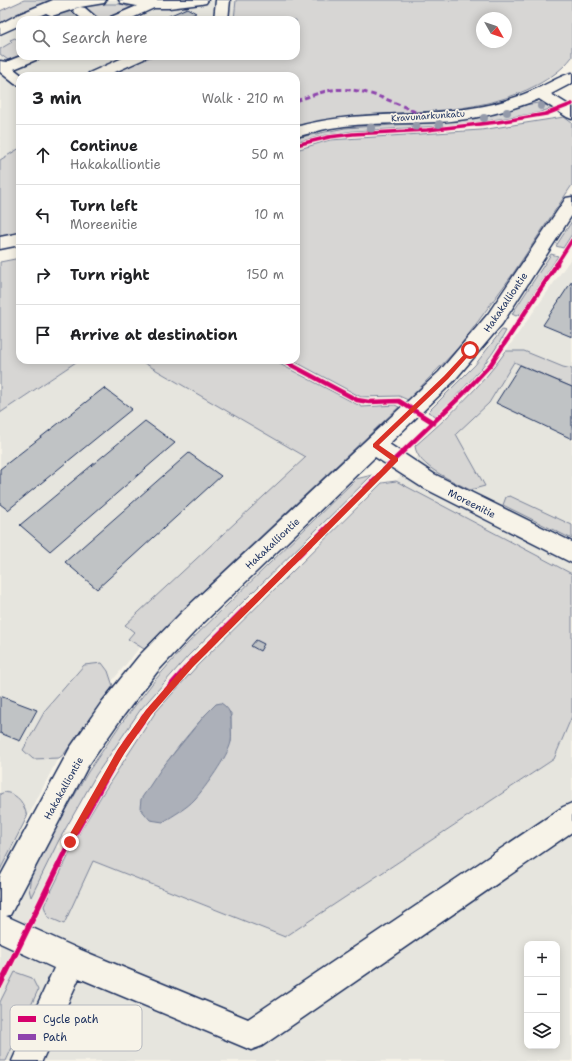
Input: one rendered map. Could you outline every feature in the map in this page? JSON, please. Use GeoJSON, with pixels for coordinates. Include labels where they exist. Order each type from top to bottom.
{"type":"FeatureCollection","features":[{"type":"Feature","properties":{"kind":"street"},"geometry":{"type":"LineString","coordinates":[[27,16],[65,0]]}},
{"type":"Feature","properties":{"kind":"street"},"geometry":{"type":"LineString","coordinates":[[43,16],[72,4],[99,0]]}},
{"type":"Feature","properties":{"kind":"street"},"geometry":{"type":"LineString","coordinates":[[126,0],[152,4],[169,4],[201,0]]}},
{"type":"Feature","properties":{"kind":"street"},"geometry":{"type":"LineString","coordinates":[[221,16],[223,0]]}},
{"type":"Feature","properties":{"kind":"street"},"geometry":{"type":"LineString","coordinates":[[125,16],[152,4]]}},
{"type":"Feature","properties":{"kind":"street"},"geometry":{"type":"LineString","coordinates":[[80,11],[87,16]]}},
{"type":"Feature","properties":{"kind":"street"},"geometry":{"type":"LineString","coordinates":[[0,30],[16,21]]}},
{"type":"Feature","properties":{"kind":"street"},"geometry":{"type":"LineString","coordinates":[[0,34],[16,27]]}},
{"type":"Feature","properties":{"kind":"street"},"geometry":{"type":"LineString","coordinates":[[2,66],[21,60]]}},
{"type":"Feature","properties":{"kind":"street"},"geometry":{"type":"LineString","coordinates":[[103,72],[131,60]]}},
{"type":"Feature","properties":{"kind":"street"},"geometry":{"type":"LineString","coordinates":[[572,62],[566,69],[562,83],[572,98]]}},
{"type":"Feature","properties":{"kind":"street"},"geometry":{"type":"LineString","coordinates":[[2,66],[16,78]]}},
{"type":"Feature","properties":{"kind":"street","name":"Kravunarkunkatu"},"geometry":{"type":"LineString","coordinates":[[300,131],[345,122],[440,117],[467,114],[509,105],[541,94],[562,83]]}},
{"type":"Feature","properties":{"kind":"street"},"geometry":{"type":"LineString","coordinates":[[541,94],[572,114]]}},
{"type":"Feature","properties":{"kind":"street","name":"Hakakalliontie"},"geometry":{"type":"LineString","coordinates":[[0,905],[79,757],[111,711],[148,664],[190,620],[446,378],[494,319],[572,202]]}},
{"type":"Feature","properties":{"kind":"street"},"geometry":{"type":"LineString","coordinates":[[0,243],[16,241]]}},
{"type":"Feature","properties":{"kind":"street","name":"Moreenitie"},"geometry":{"type":"LineString","coordinates":[[375,446],[426,480],[572,553]]}},
{"type":"Feature","properties":{"kind":"street"},"geometry":{"type":"LineString","coordinates":[[0,928],[72,961],[251,1035],[572,816]]}},
{"type":"Feature","properties":{"kind":"street"},"geometry":{"type":"LineString","coordinates":[[52,1005],[72,961]]}},
{"type":"Feature","properties":{"kind":"street"},"geometry":{"type":"LineString","coordinates":[[27,1061],[32,1051]]}},
{"type":"Feature","properties":{"kind":"shaded area"},"geometry":{"type":"Polygon","coordinates":[[[24,0],[58,0],[22,16],[16,16],[16,19],[0,26],[0,11],[24,0]]]}},
{"type":"Feature","properties":{"kind":"shaded area"},"geometry":{"type":"Polygon","coordinates":[[[58,0],[236,0],[235,16],[22,16],[58,0]]]}},
{"type":"Feature","properties":{"kind":"shaded area"},"geometry":{"type":"Polygon","coordinates":[[[236,0],[572,0],[572,57],[560,69],[537,85],[496,101],[453,109],[356,116],[330,119],[300,125],[300,72],[115,72],[144,60],[300,60],[300,16],[234,16],[236,0]]]}},
{"type":"Feature","properties":{"kind":"shaded area"},"geometry":{"type":"Polygon","coordinates":[[[85,4],[122,4],[131,8],[112,16],[94,16],[82,7],[71,11],[68,9],[85,4]]]}},
{"type":"Feature","properties":{"kind":"shaded area"},"geometry":{"type":"Polygon","coordinates":[[[16,19],[16,60],[144,60],[115,72],[16,72],[16,150],[0,160],[0,26],[16,19]]]}},
{"type":"Feature","properties":{"kind":"shaded area"},"geometry":{"type":"Polygon","coordinates":[[[16,39],[16,57],[8,60],[0,54],[0,49],[12,42],[10,40],[16,39]]]}},
{"type":"Feature","properties":{"kind":"shaded area"},"geometry":{"type":"Polygon","coordinates":[[[539,103],[553,108],[537,113],[459,125],[353,131],[300,141],[300,137],[345,128],[459,121],[487,116],[524,105],[539,103]]]}},
{"type":"Feature","properties":{"kind":"shaded area"},"geometry":{"type":"Polygon","coordinates":[[[564,117],[572,123],[572,185],[512,275],[460,346],[408,400],[399,396],[361,397],[299,364],[300,149],[330,140],[481,130],[564,117]]]}},
{"type":"Feature","properties":{"kind":"shaded area"},"geometry":{"type":"Polygon","coordinates":[[[16,150],[16,234],[0,237],[0,160],[16,150]]]}},
{"type":"Feature","properties":{"kind":"shaded area"},"geometry":{"type":"Polygon","coordinates":[[[572,221],[572,234],[563,248],[556,246],[572,221]]]}},
{"type":"Feature","properties":{"kind":"shaded area"},"geometry":{"type":"Polygon","coordinates":[[[551,254],[558,256],[521,313],[516,316],[512,314],[551,254]]]}},
{"type":"Feature","properties":{"kind":"shaded area"},"geometry":{"type":"Polygon","coordinates":[[[572,257],[572,574],[396,481],[491,372],[572,257]]]}},
{"type":"Feature","properties":{"kind":"shaded area"},"geometry":{"type":"Polygon","coordinates":[[[16,259],[16,364],[73,364],[0,413],[0,262],[16,259]]]}},
{"type":"Feature","properties":{"kind":"shaded area"},"geometry":{"type":"Polygon","coordinates":[[[502,330],[506,331],[492,355],[456,396],[436,416],[428,412],[475,365],[502,330]]]}},
{"type":"Feature","properties":{"kind":"shaded area"},"geometry":{"type":"Polygon","coordinates":[[[506,351],[524,351],[563,367],[572,369],[572,387],[514,362],[489,403],[456,434],[485,486],[470,490],[446,478],[429,467],[417,454],[415,446],[452,413],[475,389],[506,351]]]}},
{"type":"Feature","properties":{"kind":"shaded area"},"geometry":{"type":"Polygon","coordinates":[[[73,364],[169,364],[343,459],[141,646],[74,727],[20,832],[285,937],[554,759],[572,716],[572,1061],[0,1061],[0,413],[73,364]]]}},
{"type":"Feature","properties":{"kind":"shaded area"},"geometry":{"type":"Polygon","coordinates":[[[146,364],[280,364],[362,407],[395,405],[399,407],[211,583],[144,649],[128,639],[134,632],[125,625],[306,457],[146,364]]]}},
{"type":"Feature","properties":{"kind":"shaded area"},"geometry":{"type":"Polygon","coordinates":[[[372,475],[188,656],[141,709],[96,775],[58,842],[31,897],[29,889],[31,876],[50,838],[88,772],[120,725],[155,680],[185,646],[356,479],[372,475]]]}},
{"type":"Feature","properties":{"kind":"shaded area"},"geometry":{"type":"Polygon","coordinates":[[[396,481],[572,574],[572,716],[554,759],[285,937],[93,861],[64,924],[48,917],[44,906],[81,830],[155,713],[198,665],[382,483],[396,481]],[[216,704],[195,726],[176,750],[142,799],[231,742],[231,713],[216,704]]]}},
{"type":"Feature","properties":{"kind":"shaded area"},"geometry":{"type":"Polygon","coordinates":[[[510,496],[572,525],[572,539],[503,505],[506,497],[510,496]]]}},
{"type":"Feature","properties":{"kind":"shaded area"},"geometry":{"type":"Polygon","coordinates":[[[102,663],[108,671],[113,686],[64,754],[59,758],[33,759],[23,750],[46,709],[84,665],[102,663]]]}},
{"type":"Feature","properties":{"kind":"shaded area"},"geometry":{"type":"Polygon","coordinates":[[[221,703],[226,707],[230,715],[231,742],[226,755],[216,772],[195,799],[180,811],[163,822],[150,820],[140,808],[141,799],[161,769],[205,715],[216,704],[221,703]]]}},
{"type":"Feature","properties":{"kind":"shaded area"},"geometry":{"type":"Polygon","coordinates":[[[5,792],[14,795],[20,800],[27,817],[0,870],[0,794],[5,792]]]}},
{"type":"Feature","properties":{"kind":"shaded area"},"geometry":{"type":"Polygon","coordinates":[[[15,972],[32,978],[38,990],[31,1005],[10,1005],[11,1051],[6,1061],[0,1061],[0,1002],[15,972]]]}},
{"type":"Feature","properties":{"kind":"building"},"geometry":{"type":"Polygon","coordinates":[[[187,8],[196,13],[190,16],[169,16],[187,8]]]}},
{"type":"Feature","properties":{"kind":"building"},"geometry":{"type":"Polygon","coordinates":[[[68,9],[71,11],[73,10],[81,16],[50,16],[68,9]]]}},
{"type":"Feature","properties":{"kind":"building"},"geometry":{"type":"Polygon","coordinates":[[[43,12],[48,16],[33,16],[43,12]]]}},
{"type":"Feature","properties":{"kind":"building"},"geometry":{"type":"Polygon","coordinates":[[[572,281],[572,337],[543,325],[572,281]]]}},
{"type":"Feature","properties":{"kind":"building"},"geometry":{"type":"Polygon","coordinates":[[[520,365],[572,387],[572,439],[496,403],[520,365]]]}},
{"type":"Feature","properties":{"kind":"building"},"geometry":{"type":"Polygon","coordinates":[[[104,388],[132,409],[8,510],[0,504],[0,469],[104,388]]]}},
{"type":"Feature","properties":{"kind":"building"},"geometry":{"type":"Polygon","coordinates":[[[145,421],[175,443],[50,551],[20,525],[145,421]]]}},
{"type":"Feature","properties":{"kind":"building"},"geometry":{"type":"Polygon","coordinates":[[[189,453],[221,476],[97,589],[65,562],[189,453]]]}},
{"type":"Feature","properties":{"kind":"building"},"geometry":{"type":"Polygon","coordinates":[[[256,640],[264,644],[260,651],[251,646],[256,640]]]}},
{"type":"Feature","properties":{"kind":"building"},"geometry":{"type":"Polygon","coordinates":[[[0,696],[37,710],[20,741],[0,733],[0,696]]]}},
{"type":"Feature","properties":{"kind":"marked path"},"geometry":{"type":"LineString","coordinates":[[300,100],[332,90],[355,91],[405,107],[426,117]]}},
{"type":"Feature","properties":{"kind":"cycle path"},"geometry":{"type":"LineString","coordinates":[[300,144],[329,137],[353,134],[427,130],[498,122],[546,114],[572,104]]}},
{"type":"Feature","properties":{"kind":"cycle path"},"geometry":{"type":"LineString","coordinates":[[0,985],[70,842],[121,751],[148,712],[190,664],[395,459],[463,394],[491,364],[572,240]]}},
{"type":"Feature","properties":{"kind":"cycle path"},"geometry":{"type":"LineString","coordinates":[[290,364],[357,400],[369,402],[399,401],[434,423]]}},
{"type":"Feature","properties":{"kind":"route"},"geometry":{"type":"LineString","coordinates":[[70,842],[121,751],[148,712],[190,664],[396,460],[375,446],[446,378],[470,350]]}}]}
